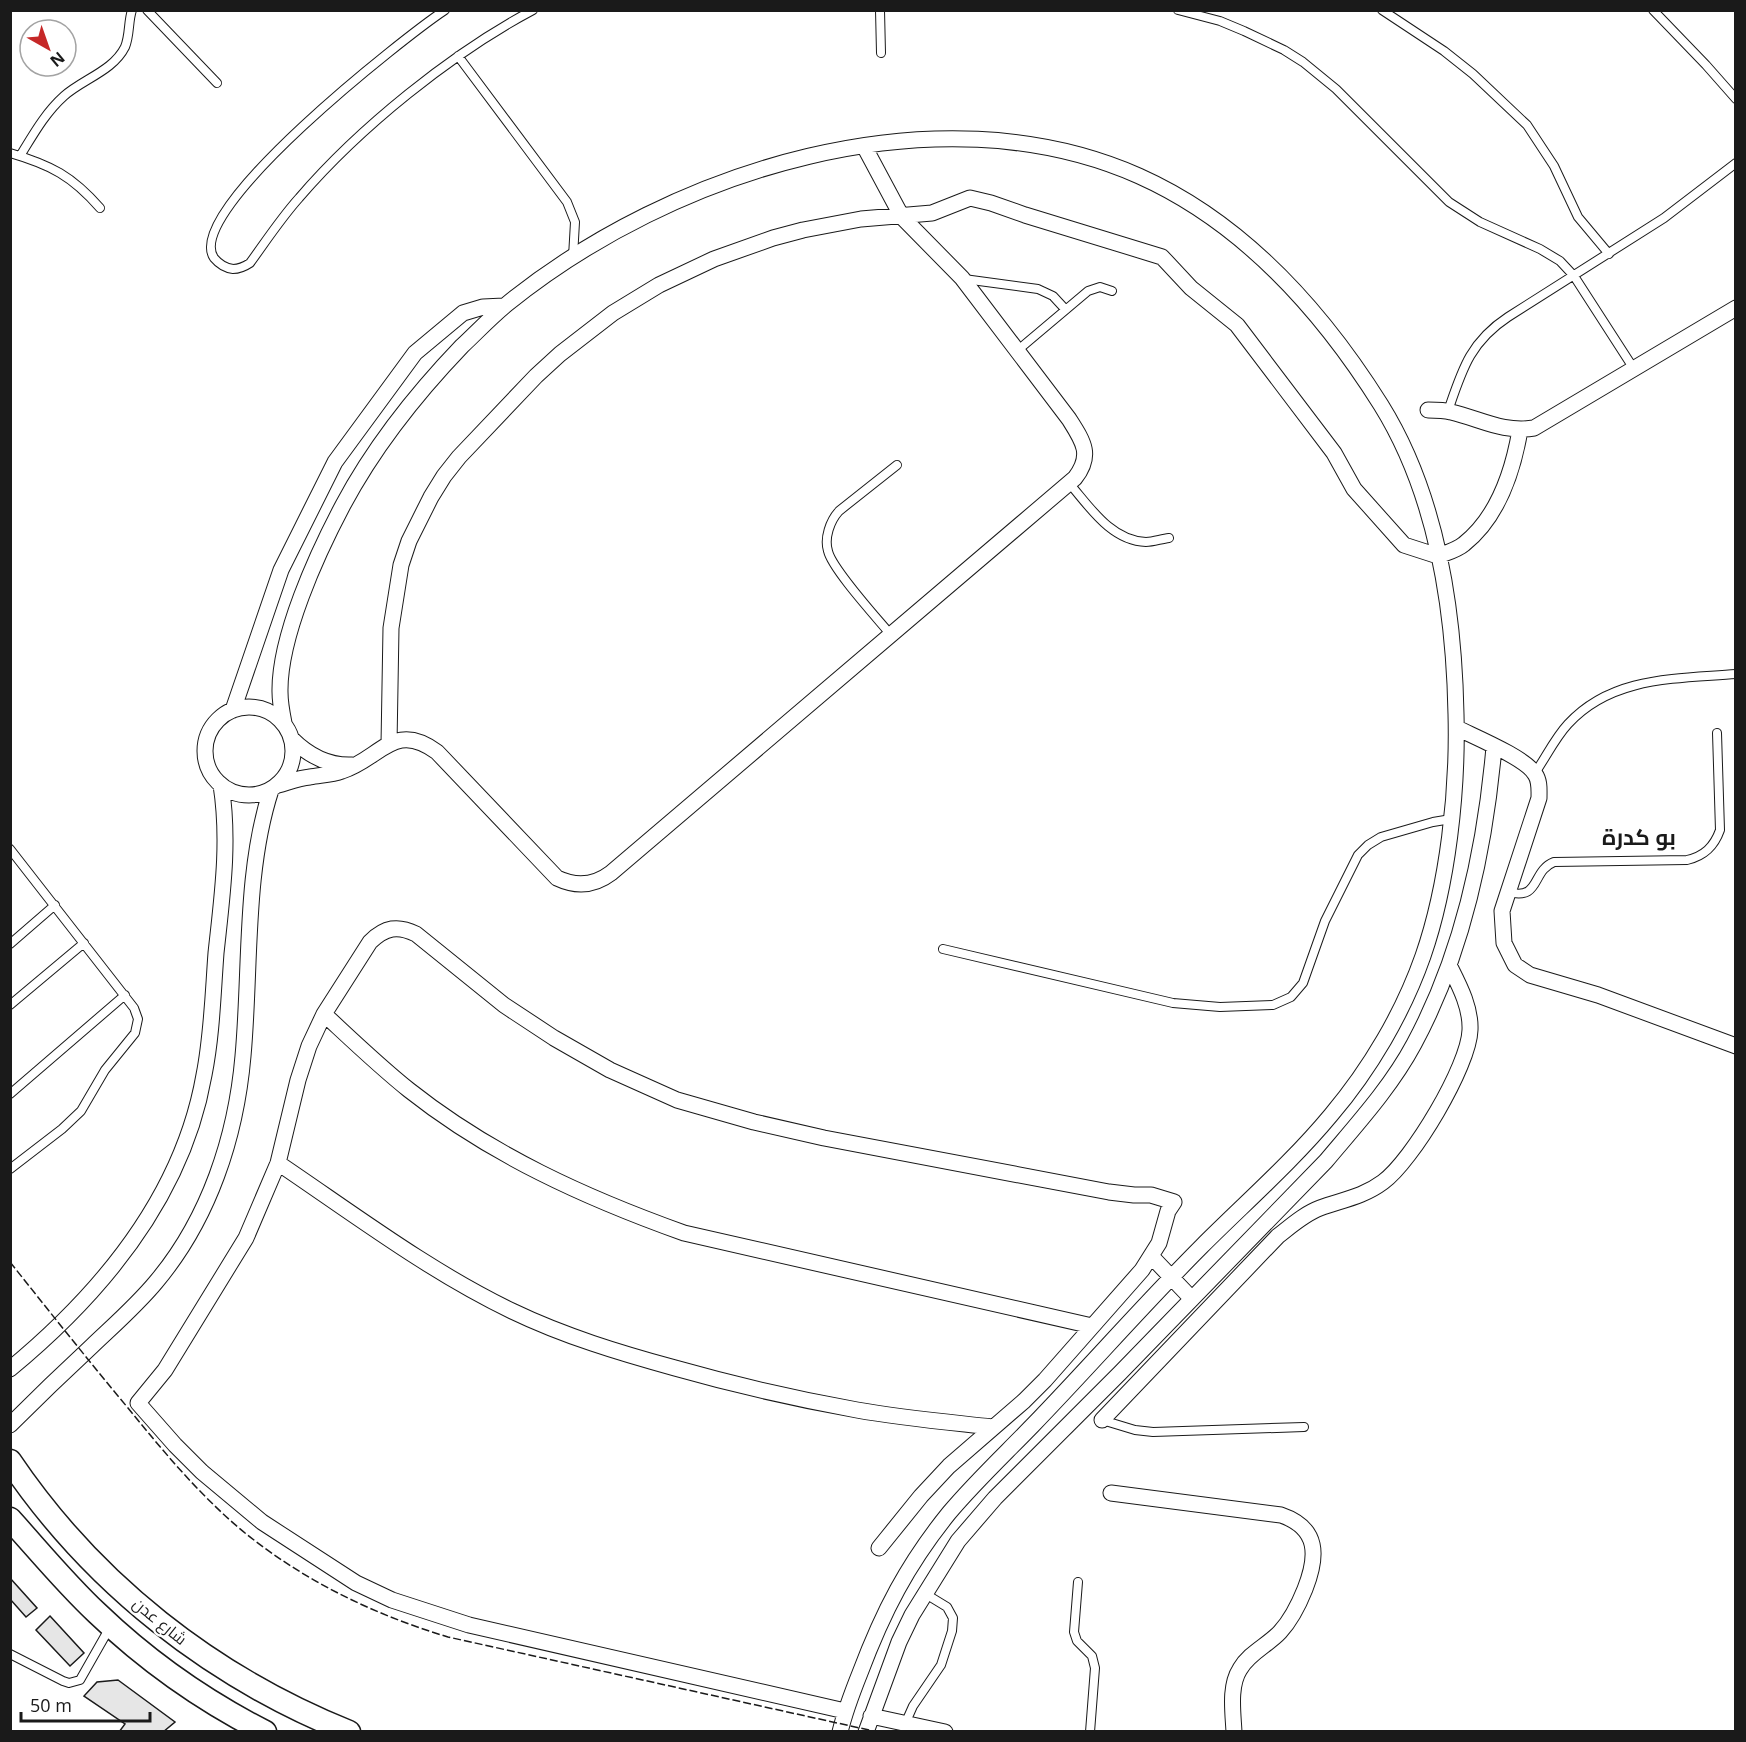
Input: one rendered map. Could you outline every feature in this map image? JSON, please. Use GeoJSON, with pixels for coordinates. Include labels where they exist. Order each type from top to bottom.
{"type":"FeatureCollection","features":[{"type":"Feature","properties":{"kind":"street"},"geometry":{"type":"LineString","coordinates":[[10,1425],[150,1289],[175,1257],[206,1202],[228,1143],[240,1085],[255,864],[263,814],[274,787],[289,771],[294,752],[292,739],[284,723],[280,698],[287,642],[310,574],[359,475],[390,428],[425,385],[504,306],[573,257],[628,224],[709,187],[794,160],[864,146],[963,140],[1041,146],[1084,156],[1135,174],[1184,199],[1219,222],[1258,255],[1295,293],[1343,351],[1380,404],[1406,451],[1418,482],[1438,556],[1452,636],[1457,728],[1451,819],[1432,926],[1414,981],[1386,1035],[1368,1066],[1324,1123],[1172,1276],[1096,1360],[952,1510],[921,1551],[886,1607],[845,1711],[840,1731]]}},
{"type":"Feature","properties":{"kind":"street"},"geometry":{"type":"LineString","coordinates":[[284,723],[276,715],[255,707],[233,710],[216,722],[206,741],[206,762],[210,772],[221,785],[236,794],[254,795],[308,777],[341,772],[388,744],[413,739],[426,743],[437,752],[549,871],[566,882],[586,885],[603,879],[611,873],[1069,483],[1080,472],[1085,456],[1082,440],[1070,419],[962,278],[902,217],[864,146]]}},
{"type":"Feature","properties":{"kind":"street"},"geometry":{"type":"LineString","coordinates":[[388,744],[392,628],[401,565],[409,542],[431,496],[459,457],[536,376],[613,313],[659,285],[704,264],[743,248],[803,230],[861,219],[932,213],[970,198],[1162,256],[1191,288],[1237,325],[1334,453],[1354,489],[1404,545],[1438,556],[1462,546],[1486,522],[1508,477],[1516,454],[1520,430]]}},
{"type":"Feature","properties":{"kind":"street"},"geometry":{"type":"LineString","coordinates":[[233,710],[281,570],[335,462],[415,353],[463,313],[504,306]]}},
{"type":"Feature","properties":{"kind":"street"},"geometry":{"type":"LineString","coordinates":[[1428,410],[1448,411],[1506,429],[1534,428],[1736,308]]}},
{"type":"Feature","properties":{"kind":"street"},"geometry":{"type":"LineString","coordinates":[[1457,728],[1524,763],[1535,773],[1540,786],[1539,798],[1502,911],[1504,943],[1515,965],[1530,975],[1598,994],[1736,1046]]}},
{"type":"Feature","properties":{"kind":"street"},"geometry":{"type":"LineString","coordinates":[[292,739],[319,759],[339,765],[357,764]]}},
{"type":"Feature","properties":{"kind":"street"},"geometry":{"type":"LineString","coordinates":[[866,1731],[899,1642],[924,1593],[958,1541],[976,1519],[1301,1186],[1357,1124],[1413,1045],[1449,965],[1475,878],[1484,835],[1494,747]]}},
{"type":"Feature","properties":{"kind":"street"},"geometry":{"type":"LineString","coordinates":[[10,1369],[92,1292],[114,1267],[166,1186],[190,1132],[207,1058],[224,872],[226,823],[221,785]]}},
{"type":"Feature","properties":{"kind":"street"},"geometry":{"type":"LineString","coordinates":[[845,1711],[478,1628],[411,1607],[356,1583],[293,1544],[254,1516],[202,1472],[138,1403],[165,1370],[246,1238],[278,1163],[298,1080],[309,1046],[324,1014],[370,942],[379,933],[392,928],[404,928],[416,934],[504,1005],[554,1038],[610,1070],[677,1100],[754,1122],[824,1138],[1115,1193],[1151,1194],[1174,1202],[1168,1210],[1159,1243],[1152,1257],[1045,1380],[950,1466],[921,1496],[879,1548]]}},
{"type":"Feature","properties":{"kind":"street"},"geometry":{"type":"LineString","coordinates":[[1102,1420],[1278,1236],[1303,1216],[1353,1198],[1384,1182],[1405,1161],[1460,1069],[1469,1043],[1469,1014],[1449,965]]}},
{"type":"Feature","properties":{"kind":"street"},"geometry":{"type":"LineString","coordinates":[[324,1014],[409,1090],[458,1125],[563,1184],[625,1212],[684,1233],[1092,1326]]}},
{"type":"Feature","properties":{"kind":"street"},"geometry":{"type":"LineString","coordinates":[[278,1163],[422,1261],[514,1312],[562,1332],[634,1357],[722,1381],[812,1401],[902,1417],[992,1427]]}},
{"type":"Feature","properties":{"kind":"street"},"geometry":{"type":"LineString","coordinates":[[1152,1257],[1191,1299]]}},
{"type":"Feature","properties":{"kind":"street","name":"شارع عدن"},"geometry":{"type":"LineString","coordinates":[[10,1461],[28,1488],[62,1530],[99,1569],[180,1639],[271,1696],[349,1731]]}},
{"type":"Feature","properties":{"kind":"street"},"geometry":{"type":"LineString","coordinates":[[1111,1493],[1281,1515],[1298,1523],[1310,1537],[1313,1544],[1314,1563],[1301,1600],[1281,1631],[1246,1660],[1236,1675],[1233,1692],[1234,1731]]}},
{"type":"Feature","properties":{"kind":"street","name":"شارع عدن"},"geometry":{"type":"LineString","coordinates":[[10,1519],[56,1572],[144,1654],[193,1689],[265,1731]]}},
{"type":"Feature","properties":{"kind":"street"},"geometry":{"type":"LineString","coordinates":[[871,1716],[945,1731]]}},
{"type":"Feature","properties":{"kind":"lane"},"geometry":{"type":"LineString","coordinates":[[147,10],[217,84]]}},
{"type":"Feature","properties":{"kind":"lane"},"geometry":{"type":"LineString","coordinates":[[445,10],[353,80],[315,113],[251,180],[224,212],[210,242],[212,253],[219,263],[229,269],[240,269],[250,263],[299,198],[345,150],[395,106],[458,56],[490,34],[533,10]]}},
{"type":"Feature","properties":{"kind":"lane"},"geometry":{"type":"LineString","coordinates":[[880,10],[881,53]]}},
{"type":"Feature","properties":{"kind":"lane"},"geometry":{"type":"LineString","coordinates":[[1178,10],[1220,21],[1284,50],[1303,62],[1336,89],[1449,202],[1479,222],[1550,254],[1574,276],[1634,369]]}},
{"type":"Feature","properties":{"kind":"lane"},"geometry":{"type":"LineString","coordinates":[[1382,10],[1428,40],[1473,74],[1527,125],[1554,166],[1578,217],[1609,254]]}},
{"type":"Feature","properties":{"kind":"lane"},"geometry":{"type":"LineString","coordinates":[[1653,10],[1736,99]]}},
{"type":"Feature","properties":{"kind":"lane"},"geometry":{"type":"LineString","coordinates":[[20,156],[53,106],[78,85],[110,66],[118,57],[128,38],[131,11]]}},
{"type":"Feature","properties":{"kind":"lane"},"geometry":{"type":"LineString","coordinates":[[458,56],[567,202],[575,222],[573,257]]}},
{"type":"Feature","properties":{"kind":"lane"},"geometry":{"type":"LineString","coordinates":[[10,153],[43,163],[66,176],[88,194],[100,208]]}},
{"type":"Feature","properties":{"kind":"lane"},"geometry":{"type":"LineString","coordinates":[[1448,411],[1464,365],[1480,340],[1508,317],[1664,218],[1736,163]]}},
{"type":"Feature","properties":{"kind":"lane"},"geometry":{"type":"LineString","coordinates":[[962,278],[1038,289],[1053,296],[1065,309]]}},
{"type":"Feature","properties":{"kind":"lane"},"geometry":{"type":"LineString","coordinates":[[1018,350],[1094,287],[1107,288],[1112,291]]}},
{"type":"Feature","properties":{"kind":"lane"},"geometry":{"type":"LineString","coordinates":[[891,635],[836,567],[828,553],[827,541],[831,521],[838,511],[897,465]]}},
{"type":"Feature","properties":{"kind":"lane"},"geometry":{"type":"LineString","coordinates":[[1069,483],[1102,521],[1117,533],[1145,542],[1169,538]]}},
{"type":"Feature","properties":{"kind":"lane"},"geometry":{"type":"LineString","coordinates":[[1535,773],[1567,726],[1590,704],[1604,695],[1652,682],[1736,674]]}},
{"type":"Feature","properties":{"kind":"lane"},"geometry":{"type":"LineString","coordinates":[[1508,892],[1522,894],[1528,892],[1538,882],[1543,869],[1554,861],[1687,860],[1704,854],[1717,840],[1719,830],[1717,733]]}},
{"type":"Feature","properties":{"kind":"lane"},"geometry":{"type":"LineString","coordinates":[[943,949],[1173,1003],[1220,1007],[1273,1005],[1291,997],[1303,983],[1325,921],[1358,855],[1368,844],[1382,837],[1451,819]]}},
{"type":"Feature","properties":{"kind":"lane"},"geometry":{"type":"LineString","coordinates":[[10,849],[124,995],[136,1013],[137,1026],[135,1033],[111,1061],[88,1101],[72,1121],[10,1169]]}},
{"type":"Feature","properties":{"kind":"lane"},"geometry":{"type":"LineString","coordinates":[[10,944],[55,905]]}},
{"type":"Feature","properties":{"kind":"lane"},"geometry":{"type":"LineString","coordinates":[[10,1005],[84,943]]}},
{"type":"Feature","properties":{"kind":"lane"},"geometry":{"type":"LineString","coordinates":[[10,1094],[124,995]]}},
{"type":"Feature","properties":{"kind":"lane"},"geometry":{"type":"LineString","coordinates":[[1102,1420],[1135,1430],[1153,1432],[1304,1427]]}},
{"type":"Feature","properties":{"kind":"lane"},"geometry":{"type":"LineString","coordinates":[[1078,1582],[1074,1632],[1077,1641],[1092,1656],[1095,1668],[1090,1731]]}},
{"type":"Feature","properties":{"kind":"lane"},"geometry":{"type":"LineString","coordinates":[[905,1724],[913,1706],[941,1665],[952,1631],[952,1618],[947,1607],[924,1593]]}},
{"type":"Feature","properties":{"kind":"lane"},"geometry":{"type":"LineString","coordinates":[[10,1654],[63,1681],[75,1682],[80,1680],[111,1625]]}},
{"type":"Feature","properties":{"kind":"building"},"geometry":{"type":"Polygon","coordinates":[[[10,1578],[37,1608],[26,1617],[10,1599],[10,1578]]]}},
{"type":"Feature","properties":{"kind":"building"},"geometry":{"type":"Polygon","coordinates":[[[50,1616],[84,1653],[70,1666],[36,1630],[50,1616]]]}},
{"type":"Feature","properties":{"kind":"building"},"geometry":{"type":"Polygon","coordinates":[[[118,1680],[175,1722],[163,1732],[119,1732],[125,1724],[84,1696],[97,1682],[118,1680]]]}},
{"type":"Feature","properties":{"kind":"fence"},"geometry":{"type":"LineString","coordinates":[[10,1262],[181,1471],[239,1528],[312,1579],[365,1606],[448,1637],[878,1732]]}},
{"type":"Feature","properties":{"kind":"district","name":"بو كدرة"},"geometry":{"type":"Point","coordinates":[1639,836]}}]}
